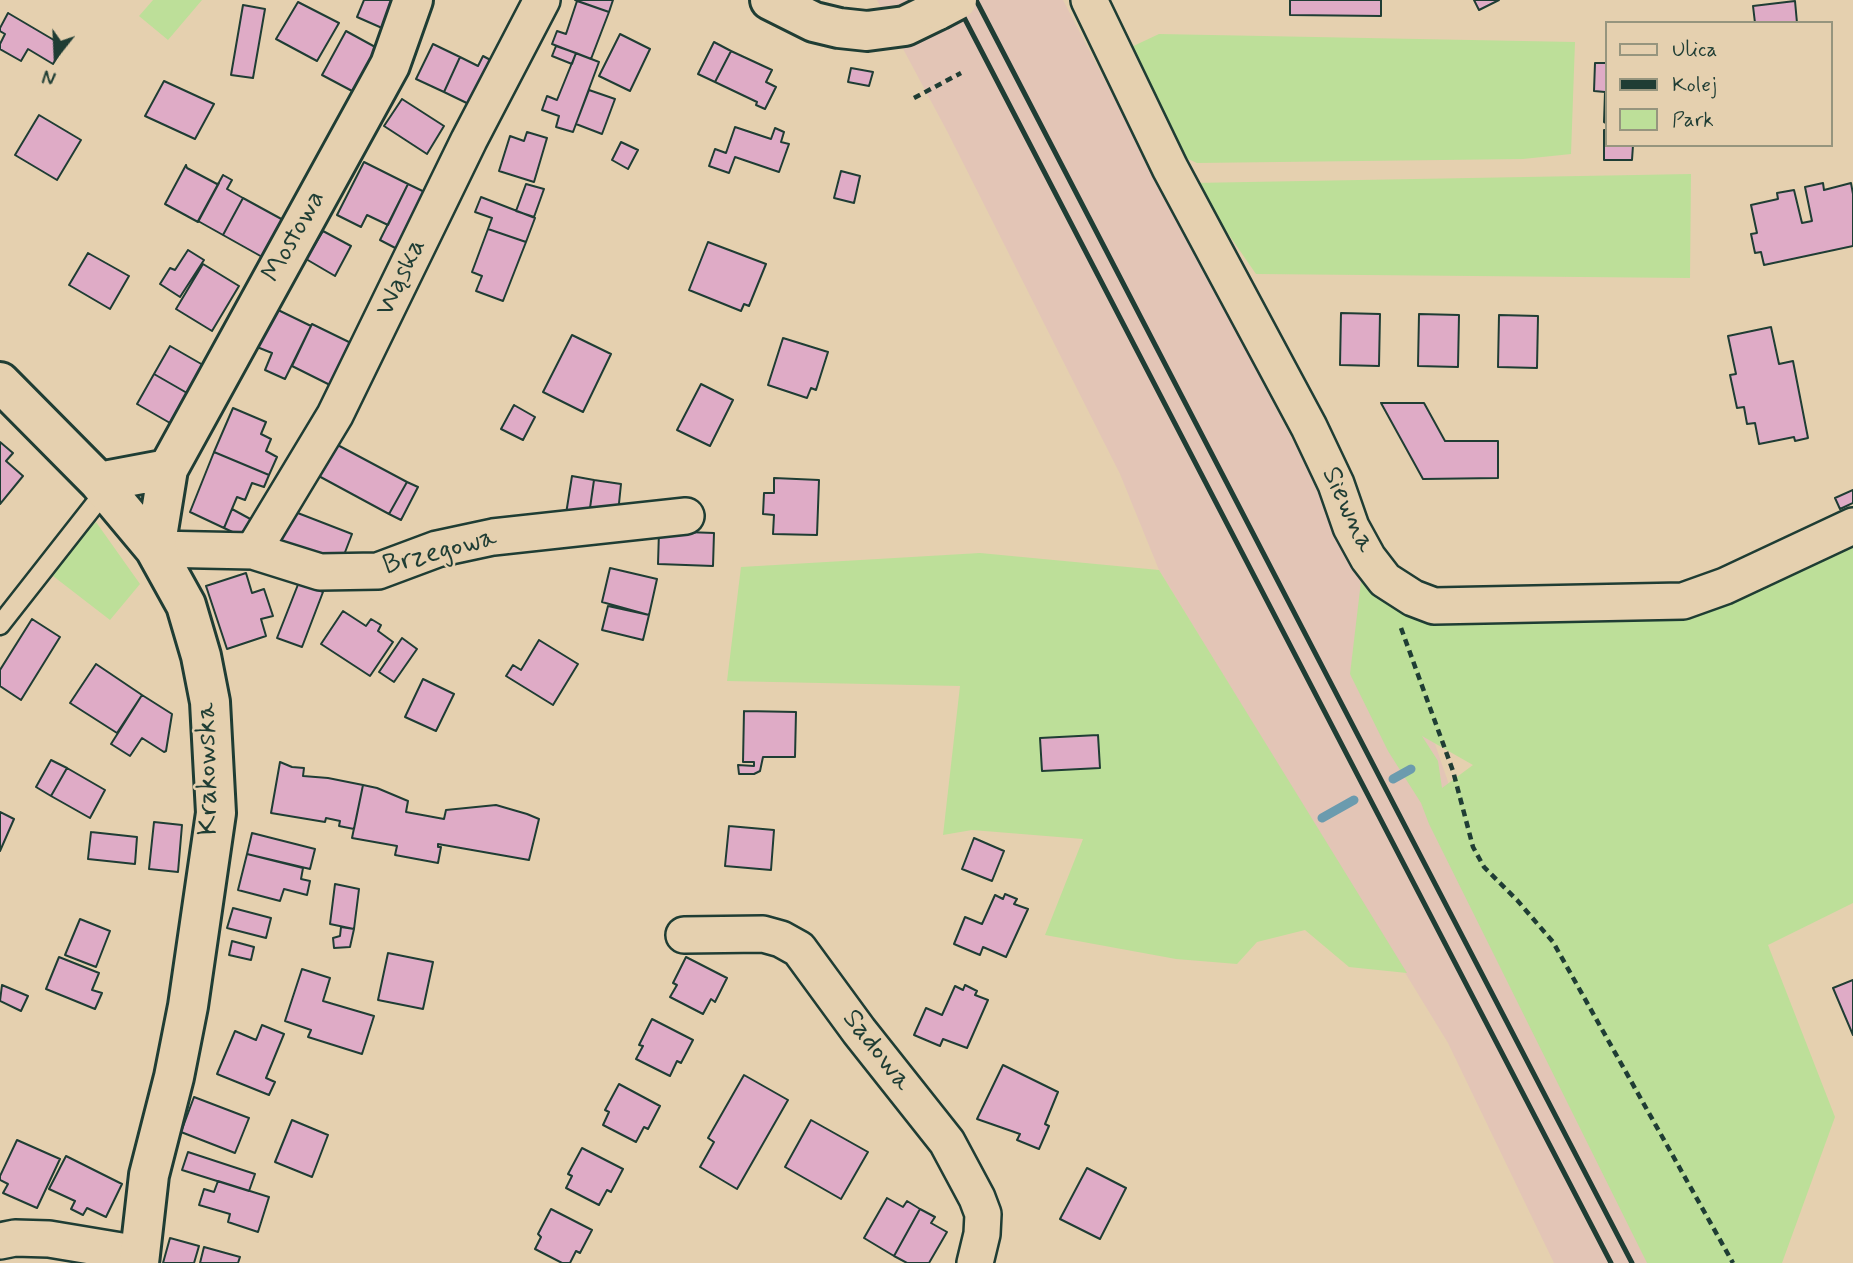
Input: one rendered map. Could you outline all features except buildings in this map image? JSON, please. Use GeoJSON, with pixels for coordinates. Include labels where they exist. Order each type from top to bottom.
{"type":"FeatureCollection","features":[{"type":"Feature","properties":{"kind":"street","name":"Mostowa"},"geometry":{"type":"LineString","coordinates":[[155,549],[167,469],[390,65],[413,0]]}},
{"type":"Feature","properties":{"kind":"street","name":"Wąska"},"geometry":{"type":"LineString","coordinates":[[253,551],[335,415],[469,140],[542,0]]}},
{"type":"Feature","properties":{"kind":"street"},"geometry":{"type":"LineString","coordinates":[[770,0],[814,22],[867,31],[905,26],[947,5]]}},
{"type":"Feature","properties":{"kind":"street","name":"Siewna"},"geometry":{"type":"LineString","coordinates":[[1090,0],[1170,167],[1309,427],[1336,484],[1352,527],[1368,558],[1385,580],[1413,598],[1434,606],[1683,601],[1725,586],[1853,526]]}},
{"type":"Feature","properties":{"kind":"street","name":"Krakowska"},"geometry":{"type":"LineString","coordinates":[[0,382],[103,486],[155,549],[186,605],[201,656],[210,702],[216,813],[188,1006],[174,1077],[149,1175],[139,1259]]}},
{"type":"Feature","properties":{"kind":"street"},"geometry":{"type":"LineString","coordinates":[[103,486],[167,469]]}},
{"type":"Feature","properties":{"kind":"street","name":"Brzegowa"},"geometry":{"type":"LineString","coordinates":[[155,549],[253,551],[320,572],[378,571],[437,549],[493,537],[686,516]]}},
{"type":"Feature","properties":{"kind":"street","name":"Sadowa"},"geometry":{"type":"LineString","coordinates":[[684,934],[763,934],[781,939],[799,949],[859,1031],[947,1142],[983,1214],[982,1234],[975,1263]]}},
{"type":"Feature","properties":{"kind":"street"},"geometry":{"type":"LineString","coordinates":[[0,1241],[15,1238],[49,1239],[139,1259]]}},
{"type":"Feature","properties":{"kind":"lane"},"geometry":{"type":"LineString","coordinates":[[0,625],[103,486]]}},
{"type":"Feature","properties":{"kind":"path"},"geometry":{"type":"LineString","coordinates":[[914,98],[961,73]]}},
{"type":"Feature","properties":{"kind":"path"},"geometry":{"type":"LineString","coordinates":[[1398,622],[1452,771],[1473,847],[1484,867],[1553,942],[1734,1263]]}},
{"type":"Feature","properties":{"kind":"shaded area"},"geometry":{"type":"Polygon","coordinates":[[[877,0],[1063,0],[1362,573],[1424,712],[1477,866],[1726,1263],[1554,1263],[1448,1043],[1159,570],[1120,474],[948,133],[877,0]]]}},
{"type":"Feature","properties":{"kind":"green space"},"geometry":{"type":"Polygon","coordinates":[[[153,0],[202,0],[168,40],[139,16],[153,0]]]}},
{"type":"Feature","properties":{"kind":"green space"},"geometry":{"type":"Polygon","coordinates":[[[1159,34],[1575,42],[1571,154],[1523,159],[1197,163],[1175,153],[1127,49],[1159,34]]]}},
{"type":"Feature","properties":{"kind":"green space"},"geometry":{"type":"Polygon","coordinates":[[[1691,174],[1690,278],[1256,274],[1193,183],[1691,174]]]}},
{"type":"Feature","properties":{"kind":"green space"},"geometry":{"type":"Polygon","coordinates":[[[96,522],[140,584],[110,620],[53,576],[78,539],[96,522]]]}},
{"type":"Feature","properties":{"kind":"green space"},"geometry":{"type":"Polygon","coordinates":[[[1853,542],[1853,903],[1768,945],[1835,1117],[1782,1263],[1647,1263],[1421,803],[1388,751],[1350,674],[1362,573],[1384,597],[1647,614],[1853,542]],[[1422,736],[1438,761],[1442,788],[1473,765],[1422,736]]]}},
{"type":"Feature","properties":{"kind":"green space"},"geometry":{"type":"Polygon","coordinates":[[[980,553],[1159,570],[1407,973],[1349,967],[1305,930],[1257,942],[1237,964],[1176,959],[1045,935],[1083,839],[972,830],[943,835],[960,686],[727,681],[741,567],[980,553]]]}},
{"type":"Feature","properties":{"kind":"waterway"},"geometry":{"type":"LineString","coordinates":[[1393,779],[1411,769]]}},
{"type":"Feature","properties":{"kind":"waterway"},"geometry":{"type":"LineString","coordinates":[[1322,818],[1354,800]]}},
{"type":"Feature","properties":{"kind":"railway"},"geometry":{"type":"LineString","coordinates":[[955,0],[1611,1263]]}},
{"type":"Feature","properties":{"kind":"railway"},"geometry":{"type":"LineString","coordinates":[[976,0],[1632,1263]]}}]}
